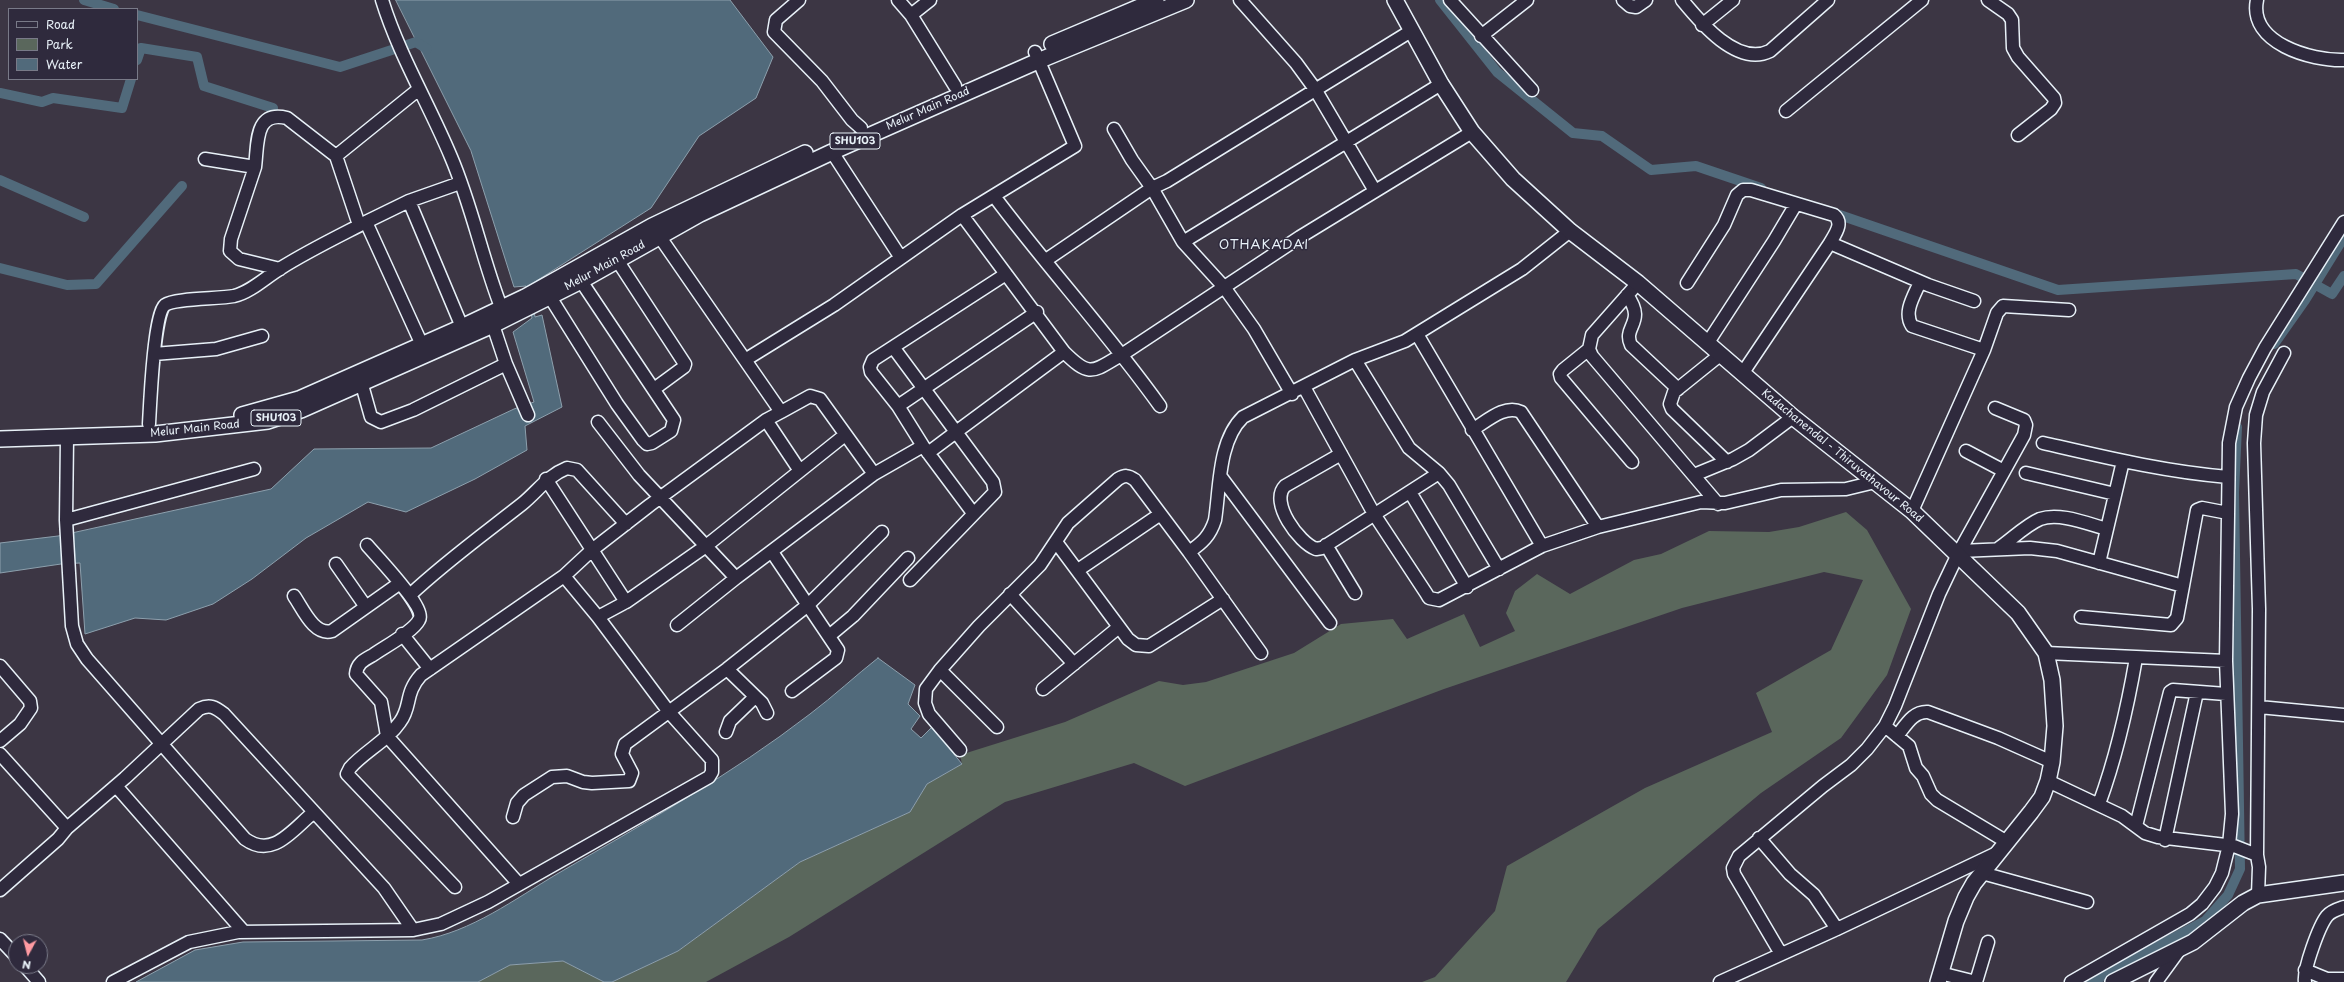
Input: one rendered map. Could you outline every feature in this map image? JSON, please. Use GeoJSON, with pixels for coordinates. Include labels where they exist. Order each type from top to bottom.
{"type":"FeatureCollection","features":[{"type":"Feature","properties":{"kind":"main road","name":"Melur Main Road"},"geometry":{"type":"LineString","coordinates":[[0,429],[149,424],[246,414],[269,409],[338,384],[462,327],[501,307],[550,296],[581,281],[618,260],[655,231],[832,152],[1156,0]]}},
{"type":"Feature","properties":{"kind":"main road","name":"Melur Main Road"},"geometry":{"type":"LineString","coordinates":[[0,439],[155,434],[268,421],[328,400],[493,325],[530,300],[747,179],[955,86],[1186,0]]}},
{"type":"Feature","properties":{"kind":"main road","name":"Kadachanendal - Thiruvathavour Road"},"geometry":{"type":"LineString","coordinates":[[1394,0],[1441,84],[1472,132],[1513,178],[1570,231],[1638,283],[1793,417],[1912,511],[1959,552],[2018,613],[2046,653],[2052,680],[2055,726],[2052,762],[2048,781],[2042,797],[1982,873],[1966,897],[1939,977]]}},
{"type":"Feature","properties":{"kind":"main road"},"geometry":{"type":"LineString","coordinates":[[2113,982],[2193,942],[2243,903],[2258,895],[2344,883]]}},
{"type":"Feature","properties":{"kind":"street"},"geometry":{"type":"LineString","coordinates":[[382,0],[419,89],[452,158],[474,220],[501,307]]}},
{"type":"Feature","properties":{"kind":"street"},"geometry":{"type":"LineString","coordinates":[[799,0],[776,20],[774,32],[822,81],[852,120],[861,128]]}},
{"type":"Feature","properties":{"kind":"street"},"geometry":{"type":"LineString","coordinates":[[898,0],[911,15],[955,86]]}},
{"type":"Feature","properties":{"kind":"street"},"geometry":{"type":"LineString","coordinates":[[911,15],[930,0]]}},
{"type":"Feature","properties":{"kind":"street"},"geometry":{"type":"LineString","coordinates":[[1240,0],[1296,62],[1315,89],[1375,191]]}},
{"type":"Feature","properties":{"kind":"street"},"geometry":{"type":"LineString","coordinates":[[1450,0],[1481,36],[1532,90]]}},
{"type":"Feature","properties":{"kind":"street"},"geometry":{"type":"LineString","coordinates":[[1481,36],[1527,0]]}},
{"type":"Feature","properties":{"kind":"street"},"geometry":{"type":"LineString","coordinates":[[1623,0],[1630,6],[1636,7],[1646,0]]}},
{"type":"Feature","properties":{"kind":"street"},"geometry":{"type":"LineString","coordinates":[[1682,0],[1702,25],[1724,43],[1754,55],[1763,55],[1770,51],[1828,0]]}},
{"type":"Feature","properties":{"kind":"street"},"geometry":{"type":"LineString","coordinates":[[1702,25],[1733,0]]}},
{"type":"Feature","properties":{"kind":"street"},"geometry":{"type":"LineString","coordinates":[[1786,111],[1922,0]]}},
{"type":"Feature","properties":{"kind":"street"},"geometry":{"type":"LineString","coordinates":[[1988,0],[2008,14],[2012,20],[2012,39],[2016,52],[2054,98],[2055,103],[2051,109],[2018,135]]}},
{"type":"Feature","properties":{"kind":"street"},"geometry":{"type":"LineString","coordinates":[[2257,0],[2255,8],[2257,20],[2262,29],[2270,38],[2300,53],[2321,59],[2344,60]]}},
{"type":"Feature","properties":{"kind":"street"},"geometry":{"type":"LineString","coordinates":[[1046,260],[1152,188],[1167,181],[1411,31]]}},
{"type":"Feature","properties":{"kind":"street"},"geometry":{"type":"LineString","coordinates":[[745,360],[834,305],[962,215],[1075,146],[1036,56]]}},
{"type":"Feature","properties":{"kind":"street"},"geometry":{"type":"LineString","coordinates":[[1183,242],[1441,84]]}},
{"type":"Feature","properties":{"kind":"street"},"geometry":{"type":"LineString","coordinates":[[336,156],[419,89]]}},
{"type":"Feature","properties":{"kind":"street"},"geometry":{"type":"LineString","coordinates":[[280,268],[239,259],[230,251],[231,239],[255,167],[262,124],[266,119],[278,116],[287,118],[336,156],[362,224],[422,345]]}},
{"type":"Feature","properties":{"kind":"street"},"geometry":{"type":"LineString","coordinates":[[1114,129],[1132,160],[1152,188],[1183,242],[1224,287],[1254,329],[1292,394]]}},
{"type":"Feature","properties":{"kind":"street"},"geometry":{"type":"LineString","coordinates":[[962,215],[1006,274],[1037,312],[1064,352],[1077,365],[1089,370],[1096,369],[1123,354],[1224,287],[1375,191],[1472,132]]}},
{"type":"Feature","properties":{"kind":"street"},"geometry":{"type":"LineString","coordinates":[[832,152],[901,258]]}},
{"type":"Feature","properties":{"kind":"street"},"geometry":{"type":"LineString","coordinates":[[205,159],[255,167]]}},
{"type":"Feature","properties":{"kind":"street"},"geometry":{"type":"LineString","coordinates":[[149,424],[154,354],[161,311],[165,305],[174,302],[212,299],[239,294],[280,268],[362,224],[409,201],[460,183]]}},
{"type":"Feature","properties":{"kind":"street"},"geometry":{"type":"LineString","coordinates":[[1687,283],[1710,250],[1724,225],[1737,195],[1743,190],[1751,190],[1837,218],[1839,226],[1830,244],[1742,374]]}},
{"type":"Feature","properties":{"kind":"street"},"geometry":{"type":"LineString","coordinates":[[994,196],[1030,244],[1046,260],[1123,354],[1160,406]]}},
{"type":"Feature","properties":{"kind":"street"},"geometry":{"type":"LineString","coordinates":[[409,201],[462,327]]}},
{"type":"Feature","properties":{"kind":"street"},"geometry":{"type":"LineString","coordinates":[[1707,344],[1774,241],[1796,204]]}},
{"type":"Feature","properties":{"kind":"street"},"geometry":{"type":"LineString","coordinates":[[2071,982],[2190,914],[2202,904],[2215,887],[2232,846],[2232,814],[2226,694],[2229,443],[2236,407],[2265,348],[2344,222]]}},
{"type":"Feature","properties":{"kind":"street"},"geometry":{"type":"LineString","coordinates":[[655,231],[781,412]]}},
{"type":"Feature","properties":{"kind":"street"},"geometry":{"type":"LineString","coordinates":[[1189,552],[1202,543],[1212,530],[1224,452],[1234,426],[1242,417],[1292,394],[1355,360],[1405,341],[1522,269],[1570,231]]}},
{"type":"Feature","properties":{"kind":"street"},"geometry":{"type":"LineString","coordinates":[[1830,244],[1920,282],[1974,301]]}},
{"type":"Feature","properties":{"kind":"street"},"geometry":{"type":"LineString","coordinates":[[618,260],[686,364],[654,388]]}},
{"type":"Feature","properties":{"kind":"street"},"geometry":{"type":"LineString","coordinates":[[973,513],[926,450],[898,406],[871,372],[870,367],[873,360],[1006,274]]}},
{"type":"Feature","properties":{"kind":"street"},"geometry":{"type":"LineString","coordinates":[[550,296],[617,404],[647,444],[652,443],[672,431],[674,420],[581,281]]}},
{"type":"Feature","properties":{"kind":"street"},"geometry":{"type":"LineString","coordinates":[[1920,282],[1909,307],[1909,321],[1912,326],[1984,350]]}},
{"type":"Feature","properties":{"kind":"street"},"geometry":{"type":"LineString","coordinates":[[1638,283],[1592,335],[1589,349],[1592,356],[1718,504]]}},
{"type":"Feature","properties":{"kind":"street"},"geometry":{"type":"LineString","coordinates":[[1627,295],[1636,310],[1628,340],[1631,345],[1678,389]]}},
{"type":"Feature","properties":{"kind":"street"},"geometry":{"type":"LineString","coordinates":[[1912,511],[1984,350],[1997,313],[2003,306],[2069,310]]}},
{"type":"Feature","properties":{"kind":"street"},"geometry":{"type":"LineString","coordinates":[[898,406],[1037,312]]}},
{"type":"Feature","properties":{"kind":"street"},"geometry":{"type":"LineString","coordinates":[[493,325],[506,364],[528,415]]}},
{"type":"Feature","properties":{"kind":"street"},"geometry":{"type":"LineString","coordinates":[[1417,334],[1472,430],[1542,546]]}},
{"type":"Feature","properties":{"kind":"street"},"geometry":{"type":"LineString","coordinates":[[154,354],[216,349],[262,336]]}},
{"type":"Feature","properties":{"kind":"street"},"geometry":{"type":"LineString","coordinates":[[893,347],[993,482],[995,487],[993,495],[973,513],[910,580]]}},
{"type":"Feature","properties":{"kind":"street"},"geometry":{"type":"LineString","coordinates":[[1589,349],[1563,370],[1560,374],[1561,378],[1632,462]]}},
{"type":"Feature","properties":{"kind":"street"},"geometry":{"type":"LineString","coordinates":[[677,626],[736,578],[874,474],[926,450],[956,432],[1064,352]]}},
{"type":"Feature","properties":{"kind":"street"},"geometry":{"type":"LineString","coordinates":[[2258,895],[2259,867],[2255,854],[2259,707],[2254,443],[2256,415],[2263,392],[2284,353]]}},
{"type":"Feature","properties":{"kind":"street"},"geometry":{"type":"LineString","coordinates":[[1720,355],[1678,389],[1671,397],[1672,409],[1727,462]]}},
{"type":"Feature","properties":{"kind":"street"},"geometry":{"type":"LineString","coordinates":[[1355,360],[1409,448],[1439,473],[1449,485],[1499,569]]}},
{"type":"Feature","properties":{"kind":"street"},"geometry":{"type":"LineString","coordinates":[[362,385],[371,417],[382,422],[413,410],[506,364]]}},
{"type":"Feature","properties":{"kind":"street"},"geometry":{"type":"LineString","coordinates":[[1304,387],[1374,514],[1429,598],[1439,600],[1467,587],[1542,546],[1598,527],[1701,502],[1718,504],[1781,490],[1846,489],[1875,482]]}},
{"type":"Feature","properties":{"kind":"street"},"geometry":{"type":"LineString","coordinates":[[455,887],[347,774],[354,763],[387,736],[400,722],[413,684],[430,669],[564,576],[592,550],[766,420],[804,399],[815,396],[820,399],[844,436],[874,474]]}},
{"type":"Feature","properties":{"kind":"street"},"geometry":{"type":"LineString","coordinates":[[1781,954],[1734,874],[1733,868],[1739,856],[1759,838],[1851,765],[1867,749],[1885,726],[1895,706],[1939,594],[1959,552],[2024,435],[2026,425],[2024,420],[1995,408]]}},
{"type":"Feature","properties":{"kind":"street"},"geometry":{"type":"LineString","coordinates":[[1472,430],[1505,410],[1515,409],[1521,412],[1598,527]]}},
{"type":"Feature","properties":{"kind":"street"},"geometry":{"type":"LineString","coordinates":[[1694,475],[1727,462],[1749,450],[1793,417]]}},
{"type":"Feature","properties":{"kind":"street"},"geometry":{"type":"LineString","coordinates":[[766,420],[800,471]]}},
{"type":"Feature","properties":{"kind":"street"},"geometry":{"type":"LineString","coordinates":[[598,422],[639,475],[736,578]]}},
{"type":"Feature","properties":{"kind":"street"},"geometry":{"type":"LineString","coordinates":[[598,617],[626,602],[706,546],[844,436]]}},
{"type":"Feature","properties":{"kind":"street"},"geometry":{"type":"LineString","coordinates":[[67,438],[66,520],[70,568],[72,626],[77,644],[87,659],[245,839],[254,845],[264,847],[274,845],[314,812]]}},
{"type":"Feature","properties":{"kind":"street"},"geometry":{"type":"LineString","coordinates":[[2043,443],[2123,461],[2198,474],[2228,477]]}},
{"type":"Feature","properties":{"kind":"street"},"geometry":{"type":"LineString","coordinates":[[1966,451],[2004,471]]}},
{"type":"Feature","properties":{"kind":"street"},"geometry":{"type":"LineString","coordinates":[[1341,454],[1285,486],[1279,493],[1279,499],[1284,512],[1304,543],[1316,549],[1326,545],[1439,473]]}},
{"type":"Feature","properties":{"kind":"street"},"geometry":{"type":"LineString","coordinates":[[2100,563],[2123,461]]}},
{"type":"Feature","properties":{"kind":"street"},"geometry":{"type":"LineString","coordinates":[[410,595],[432,574],[525,501],[546,479],[567,468],[577,470],[626,524]]}},
{"type":"Feature","properties":{"kind":"street"},"geometry":{"type":"LineString","coordinates":[[66,520],[254,469]]}},
{"type":"Feature","properties":{"kind":"street"},"geometry":{"type":"LineString","coordinates":[[2026,473],[2115,494]]}},
{"type":"Feature","properties":{"kind":"street"},"geometry":{"type":"LineString","coordinates":[[960,750],[929,714],[925,703],[926,689],[940,670],[1010,594],[1040,565],[1068,523],[1076,514],[1124,476],[1135,480],[1159,515],[1189,552],[1261,653]]}},
{"type":"Feature","properties":{"kind":"street"},"geometry":{"type":"LineString","coordinates":[[1221,477],[1330,623]]}},
{"type":"Feature","properties":{"kind":"street"},"geometry":{"type":"LineString","coordinates":[[546,479],[626,602]]}},
{"type":"Feature","properties":{"kind":"street"},"geometry":{"type":"LineString","coordinates":[[1410,492],[1467,587]]}},
{"type":"Feature","properties":{"kind":"street"},"geometry":{"type":"LineString","coordinates":[[2081,617],[2171,625],[2177,618],[2197,510],[2202,508],[2228,513]]}},
{"type":"Feature","properties":{"kind":"street"},"geometry":{"type":"LineString","coordinates":[[1078,570],[1159,515]]}},
{"type":"Feature","properties":{"kind":"street"},"geometry":{"type":"LineString","coordinates":[[1999,548],[2039,520],[2050,517],[2072,520],[2107,529]]}},
{"type":"Feature","properties":{"kind":"street"},"geometry":{"type":"LineString","coordinates":[[513,817],[517,803],[524,795],[559,775],[592,783],[629,781],[632,773],[622,754],[625,744],[727,669],[808,605],[882,532]]}},
{"type":"Feature","properties":{"kind":"street"},"geometry":{"type":"LineString","coordinates":[[1056,542],[1120,627],[1136,645],[1149,646],[1223,599]]}},
{"type":"Feature","properties":{"kind":"street"},"geometry":{"type":"LineString","coordinates":[[367,545],[410,595],[421,613],[421,618],[419,622],[360,664],[357,668],[358,679],[381,702],[387,736],[518,883]]}},
{"type":"Feature","properties":{"kind":"street"},"geometry":{"type":"LineString","coordinates":[[1326,545],[1356,593]]}},
{"type":"Feature","properties":{"kind":"street"},"geometry":{"type":"LineString","coordinates":[[1959,552],[1999,548],[2051,550],[2183,586]]}},
{"type":"Feature","properties":{"kind":"street"},"geometry":{"type":"LineString","coordinates":[[772,552],[838,650],[836,658],[792,691]]}},
{"type":"Feature","properties":{"kind":"street"},"geometry":{"type":"LineString","coordinates":[[829,636],[853,616],[908,558]]}},
{"type":"Feature","properties":{"kind":"street"},"geometry":{"type":"LineString","coordinates":[[336,564],[366,607]]}},
{"type":"Feature","properties":{"kind":"street"},"geometry":{"type":"LineString","coordinates":[[113,982],[190,942],[212,936],[244,932],[413,930],[441,924],[488,902],[518,883],[709,777],[712,772],[712,760],[669,712],[598,617],[564,576]]}},
{"type":"Feature","properties":{"kind":"street"},"geometry":{"type":"LineString","coordinates":[[294,596],[317,629],[322,632],[332,632],[400,583]]}},
{"type":"Feature","properties":{"kind":"street"},"geometry":{"type":"LineString","coordinates":[[1010,594],[1074,664]]}},
{"type":"Feature","properties":{"kind":"street"},"geometry":{"type":"LineString","coordinates":[[1043,689],[1120,627]]}},
{"type":"Feature","properties":{"kind":"street"},"geometry":{"type":"LineString","coordinates":[[402,634],[430,669]]}},
{"type":"Feature","properties":{"kind":"street"},"geometry":{"type":"LineString","coordinates":[[2046,653],[2226,661]]}},
{"type":"Feature","properties":{"kind":"street"},"geometry":{"type":"LineString","coordinates":[[2099,804],[2114,762],[2123,728],[2136,658]]}},
{"type":"Feature","properties":{"kind":"street"},"geometry":{"type":"LineString","coordinates":[[0,666],[30,701],[31,708],[20,724],[0,741]]}},
{"type":"Feature","properties":{"kind":"street"},"geometry":{"type":"LineString","coordinates":[[727,669],[755,697],[765,708],[767,713]]}},
{"type":"Feature","properties":{"kind":"street"},"geometry":{"type":"LineString","coordinates":[[940,670],[997,727]]}},
{"type":"Feature","properties":{"kind":"street"},"geometry":{"type":"LineString","coordinates":[[2136,826],[2168,696],[2173,690],[2226,694]]}},
{"type":"Feature","properties":{"kind":"street"},"geometry":{"type":"LineString","coordinates":[[2165,840],[2197,692]]}},
{"type":"Feature","properties":{"kind":"street"},"geometry":{"type":"LineString","coordinates":[[726,732],[730,721],[755,697]]}},
{"type":"Feature","properties":{"kind":"street"},"geometry":{"type":"LineString","coordinates":[[0,890],[58,839],[67,828],[116,786],[199,708],[207,705],[216,707],[384,888],[413,930]]}},
{"type":"Feature","properties":{"kind":"street"},"geometry":{"type":"LineString","coordinates":[[2259,707],[2344,715]]}},
{"type":"Feature","properties":{"kind":"street"},"geometry":{"type":"LineString","coordinates":[[1898,736],[1913,716],[1921,711],[1928,712],[1998,738],[2052,762]]}},
{"type":"Feature","properties":{"kind":"street"},"geometry":{"type":"LineString","coordinates":[[1720,982],[1837,930],[2003,847],[1937,800],[1931,794],[1923,776],[1916,768],[1909,746],[1885,726]]}},
{"type":"Feature","properties":{"kind":"street"},"geometry":{"type":"LineString","coordinates":[[0,754],[67,828]]}},
{"type":"Feature","properties":{"kind":"street"},"geometry":{"type":"LineString","coordinates":[[2048,781],[2099,804],[2145,833],[2165,840],[2232,846],[2255,854]]}},
{"type":"Feature","properties":{"kind":"street"},"geometry":{"type":"LineString","coordinates":[[116,786],[244,932]]}},
{"type":"Feature","properties":{"kind":"street"},"geometry":{"type":"LineString","coordinates":[[1759,838],[1790,874],[1814,895],[1837,930]]}},
{"type":"Feature","properties":{"kind":"street"},"geometry":{"type":"LineString","coordinates":[[1982,873],[2087,902]]}},
{"type":"Feature","properties":{"kind":"street"},"geometry":{"type":"LineString","coordinates":[[2344,907],[2328,915],[2305,976],[2327,979],[2344,979]]}},
{"type":"Feature","properties":{"kind":"street"},"geometry":{"type":"LineString","coordinates":[[0,939],[8,948]]}},
{"type":"Feature","properties":{"kind":"street"},"geometry":{"type":"LineString","coordinates":[[1939,977],[1973,982],[1988,942]]}},
{"type":"Feature","properties":{"kind":"street"},"geometry":{"type":"LineString","coordinates":[[2156,982],[2180,948]]}},
{"type":"Feature","properties":{"kind":"street"},"geometry":{"type":"LineString","coordinates":[[32,974],[39,982]]}},
{"type":"Feature","properties":{"kind":"green space"},"geometry":{"type":"Polygon","coordinates":[[[1846,512],[1867,530],[1911,609],[1887,675],[1841,738],[1761,793],[1598,929],[1566,982],[1422,982],[1435,977],[1495,911],[1507,866],[1645,788],[1772,732],[1756,693],[1831,650],[1863,580],[1824,572],[1682,608],[1444,689],[1185,786],[1134,763],[1005,802],[789,937],[706,982],[612,982],[678,951],[800,862],[910,812],[927,784],[962,764],[960,755],[1065,722],[1159,681],[1183,685],[1206,682],[1294,653],[1341,624],[1393,619],[1407,639],[1464,614],[1480,647],[1515,631],[1506,613],[1515,591],[1537,574],[1570,594],[1634,560],[1661,554],[1709,531],[1769,532],[1799,527],[1846,512]]]}},
{"type":"Feature","properties":{"kind":"green space"},"geometry":{"type":"Polygon","coordinates":[[[563,961],[604,982],[478,982],[510,965],[563,961]]]}},
{"type":"Feature","properties":{"kind":"water"},"geometry":{"type":"Polygon","coordinates":[[[396,0],[730,0],[773,57],[756,98],[699,136],[651,208],[530,285],[535,317],[542,315],[562,407],[525,426],[527,450],[475,479],[406,512],[368,502],[306,538],[252,579],[213,604],[166,620],[135,618],[85,634],[80,563],[61,564],[0,573],[0,543],[58,536],[271,489],[314,449],[431,448],[514,409],[534,402],[513,332],[532,318],[526,286],[514,287],[471,151],[396,0]]]}},
{"type":"Feature","properties":{"kind":"water"},"geometry":{"type":"Polygon","coordinates":[[[878,658],[915,685],[908,704],[920,716],[911,729],[921,738],[932,727],[962,764],[927,784],[910,812],[800,862],[678,951],[612,982],[604,982],[563,961],[510,965],[478,982],[136,982],[195,950],[243,942],[422,940],[458,930],[509,904],[686,798],[749,758],[810,714],[878,658]]]}},
{"type":"Feature","properties":{"kind":"waterway"},"geometry":{"type":"LineString","coordinates":[[84,0],[111,8]]}},
{"type":"Feature","properties":{"kind":"waterway"},"geometry":{"type":"LineString","coordinates":[[1440,0],[1497,72],[1573,133],[1602,136],[1651,170],[1696,166],[1761,188]]}},
{"type":"Feature","properties":{"kind":"waterway"},"geometry":{"type":"LineString","coordinates":[[138,15],[340,67],[416,42],[427,49]]}},
{"type":"Feature","properties":{"kind":"waterway"},"geometry":{"type":"LineString","coordinates":[[138,57],[141,48],[197,57],[204,86],[273,108]]}},
{"type":"Feature","properties":{"kind":"waterway"},"geometry":{"type":"LineString","coordinates":[[0,93],[42,102],[53,98],[122,108],[131,80]]}},
{"type":"Feature","properties":{"kind":"waterway"},"geometry":{"type":"LineString","coordinates":[[0,180],[84,217]]}},
{"type":"Feature","properties":{"kind":"waterway"},"geometry":{"type":"LineString","coordinates":[[0,268],[67,285],[96,284],[182,186]]}},
{"type":"Feature","properties":{"kind":"waterway"},"geometry":{"type":"LineString","coordinates":[[1831,212],[2058,290],[2296,274],[2332,294],[2344,276]]}},
{"type":"Feature","properties":{"kind":"waterway"},"geometry":{"type":"LineString","coordinates":[[2274,344],[2305,300],[2344,237]]}},
{"type":"Feature","properties":{"kind":"waterway"},"geometry":{"type":"LineString","coordinates":[[2092,982],[2205,921],[2228,895],[2240,869],[2234,492],[2237,427]]}},
{"type":"Feature","properties":{"kind":"district","name":"OTHAKADAI"},"geometry":{"type":"Point","coordinates":[1264,245]}}]}
